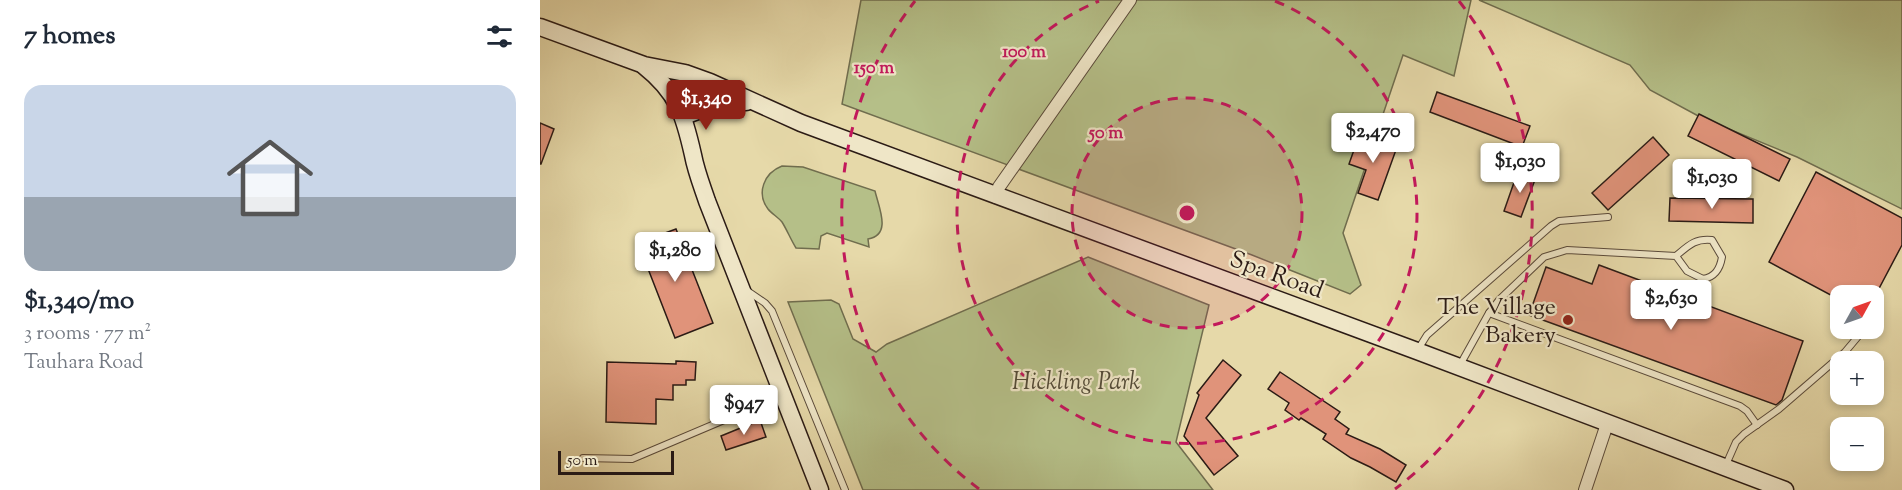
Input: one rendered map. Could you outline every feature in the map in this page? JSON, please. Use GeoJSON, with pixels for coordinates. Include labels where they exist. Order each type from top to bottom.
{"type":"FeatureCollection","features":[{"type":"Feature","properties":{"kind":"main road","name":"Spa Road"},"geometry":{"type":"LineString","coordinates":[[540,27],[644,65],[685,73],[710,82],[801,123],[1785,490]]}},
{"type":"Feature","properties":{"kind":"main road","name":"Spa Road"},"geometry":{"type":"LineString","coordinates":[[644,65],[672,94],[684,116],[722,102],[752,102]]}},
{"type":"Feature","properties":{"kind":"main road"},"geometry":{"type":"LineString","coordinates":[[684,116],[698,174],[820,490]]}},
{"type":"Feature","properties":{"kind":"street"},"geometry":{"type":"LineString","coordinates":[[996,197],[999,187],[1130,0]]}},
{"type":"Feature","properties":{"kind":"street"},"geometry":{"type":"LineString","coordinates":[[1585,490],[1607,424]]}},
{"type":"Feature","properties":{"kind":"lane"},"geometry":{"type":"LineString","coordinates":[[1417,351],[1427,335],[1551,226],[1559,221],[1608,217]]}},
{"type":"Feature","properties":{"kind":"lane"},"geometry":{"type":"LineString","coordinates":[[1459,368],[1489,313],[1499,300],[1544,257],[1567,250],[1676,256],[1689,245],[1702,239],[1712,240],[1722,257],[1720,267],[1716,272],[1703,279],[1687,271],[1676,256]]}},
{"type":"Feature","properties":{"kind":"lane"},"geometry":{"type":"LineString","coordinates":[[741,287],[765,303],[772,311],[845,490]]}},
{"type":"Feature","properties":{"kind":"lane"},"geometry":{"type":"LineString","coordinates":[[1489,313],[1740,406],[1757,424]]}},
{"type":"Feature","properties":{"kind":"lane"},"geometry":{"type":"LineString","coordinates":[[1725,468],[1736,442],[1779,409],[1845,352],[1856,339]]}},
{"type":"Feature","properties":{"kind":"lane"},"geometry":{"type":"LineString","coordinates":[[583,458],[632,459],[783,395]]}},
{"type":"Feature","properties":{"kind":"green space"},"geometry":{"type":"Polygon","coordinates":[[[861,0],[1471,0],[1454,76],[1403,55],[1343,233],[1361,285],[1350,294],[1252,255],[842,104],[861,0]]]}},
{"type":"Feature","properties":{"kind":"green space"},"geometry":{"type":"Polygon","coordinates":[[[1479,0],[1902,0],[1902,209],[1797,157],[1702,118],[1650,90],[1630,65],[1479,0]]]}},
{"type":"Feature","properties":{"kind":"green space"},"geometry":{"type":"Polygon","coordinates":[[[782,166],[803,167],[875,191],[882,227],[880,232],[868,239],[869,247],[827,233],[821,236],[819,249],[796,248],[782,222],[764,203],[762,190],[766,178],[782,166]]]}},
{"type":"Feature","properties":{"kind":"green space","name":"Hickling Park"},"geometry":{"type":"Polygon","coordinates":[[[1088,257],[1209,305],[1176,442],[1213,490],[863,490],[788,302],[831,300],[839,304],[853,339],[876,352],[887,344],[1088,257]]]}},
{"type":"Feature","properties":{"kind":"building"},"geometry":{"type":"Polygon","coordinates":[[[1437,92],[1530,126],[1522,147],[1430,112],[1437,92]]]}},
{"type":"Feature","properties":{"kind":"building"},"geometry":{"type":"Polygon","coordinates":[[[1699,114],[1790,159],[1779,181],[1688,136],[1699,114]]]}},
{"type":"Feature","properties":{"kind":"building"},"geometry":{"type":"Polygon","coordinates":[[[540,123],[554,129],[541,164],[540,164],[540,123]]]}},
{"type":"Feature","properties":{"kind":"building"},"geometry":{"type":"Polygon","coordinates":[[[1360,133],[1397,147],[1378,200],[1358,193],[1366,170],[1349,164],[1360,133]]]}},
{"type":"Feature","properties":{"kind":"building"},"geometry":{"type":"Polygon","coordinates":[[[1653,137],[1669,155],[1608,210],[1592,193],[1653,137]]]}},
{"type":"Feature","properties":{"kind":"building"},"geometry":{"type":"Polygon","coordinates":[[[1518,171],[1536,177],[1521,217],[1504,211],[1518,171]]]}},
{"type":"Feature","properties":{"kind":"building"},"geometry":{"type":"Polygon","coordinates":[[[1816,172],[1902,218],[1902,245],[1881,285],[1830,285],[1830,295],[1769,262],[1816,172]]]}},
{"type":"Feature","properties":{"kind":"building"},"geometry":{"type":"Polygon","coordinates":[[[1670,198],[1753,199],[1753,223],[1669,221],[1670,198]]]}},
{"type":"Feature","properties":{"kind":"building"},"geometry":{"type":"Polygon","coordinates":[[[676,229],[713,323],[675,338],[638,243],[676,229]]]}},
{"type":"Feature","properties":{"kind":"building"},"geometry":{"type":"Polygon","coordinates":[[[1599,265],[1803,341],[1782,400],[1776,405],[1529,315],[1546,267],[1592,284],[1599,265]]]}},
{"type":"Feature","properties":{"kind":"building"},"geometry":{"type":"Polygon","coordinates":[[[1223,360],[1241,375],[1206,418],[1238,456],[1214,475],[1184,436],[1199,395],[1197,393],[1223,360]]]}},
{"type":"Feature","properties":{"kind":"building"},"geometry":{"type":"Polygon","coordinates":[[[676,361],[696,362],[695,380],[686,380],[686,385],[673,385],[673,400],[656,399],[656,424],[606,422],[607,362],[676,364],[676,361]]]}},
{"type":"Feature","properties":{"kind":"building"},"geometry":{"type":"Polygon","coordinates":[[[1280,372],[1340,412],[1335,419],[1349,429],[1346,434],[1380,449],[1406,465],[1396,482],[1351,458],[1323,439],[1326,434],[1285,410],[1289,403],[1268,389],[1280,372]]]}},
{"type":"Feature","properties":{"kind":"building"},"geometry":{"type":"Polygon","coordinates":[[[760,420],[766,437],[726,450],[721,436],[760,420]]]}},
{"type":"Feature","properties":{"kind":"place","name":"The Village Bakery"},"geometry":{"type":"Point","coordinates":[1568,320]}}]}
